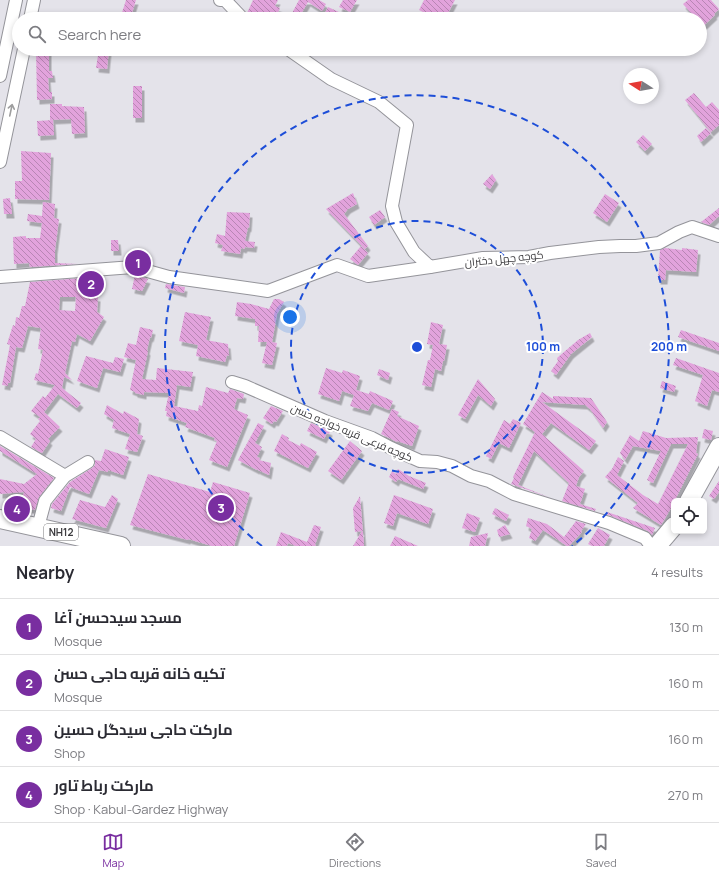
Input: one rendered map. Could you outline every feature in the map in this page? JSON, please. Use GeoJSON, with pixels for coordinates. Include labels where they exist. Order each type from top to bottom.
{"type":"FeatureCollection","features":[{"type":"Feature","properties":{"kind":"highway"},"geometry":{"type":"LineString","coordinates":[[691,498],[719,448]]}},
{"type":"Feature","properties":{"kind":"highway","name":"NH12"},"geometry":{"type":"LineString","coordinates":[[0,519],[121,546]]}},
{"type":"Feature","properties":{"kind":"highway","name":"NH12"},"geometry":{"type":"LineString","coordinates":[[0,530],[71,546]]}},
{"type":"Feature","properties":{"kind":"highway"},"geometry":{"type":"LineString","coordinates":[[657,546],[671,530]]}},
{"type":"Feature","properties":{"kind":"street"},"geometry":{"type":"LineString","coordinates":[[13,12],[16,0]]}},
{"type":"Feature","properties":{"kind":"street"},"geometry":{"type":"LineString","coordinates":[[31,12],[34,0]]}},
{"type":"Feature","properties":{"kind":"street"},"geometry":{"type":"LineString","coordinates":[[220,0],[225,0],[236,12]]}},
{"type":"Feature","properties":{"kind":"street"},"geometry":{"type":"LineString","coordinates":[[0,76],[12,19]]}},
{"type":"Feature","properties":{"kind":"street"},"geometry":{"type":"LineString","coordinates":[[0,162],[23,56]]}},
{"type":"Feature","properties":{"kind":"street"},"geometry":{"type":"LineString","coordinates":[[298,56],[331,79],[379,102],[407,126],[392,206],[396,222],[414,252],[430,267]]}},
{"type":"Feature","properties":{"kind":"street","name":"کوچه چهل دختران"},"geometry":{"type":"LineString","coordinates":[[0,277],[133,266],[169,277],[268,290],[337,265],[368,276],[483,258],[529,257],[592,248],[636,246],[659,243],[692,227],[719,236]]}},
{"type":"Feature","properties":{"kind":"street","name":"کوچه فرعی قریه خواجه حسن"},"geometry":{"type":"LineString","coordinates":[[232,382],[245,386],[325,421],[372,438],[420,461],[437,462],[452,466],[472,476],[489,481],[514,494],[609,523],[645,538],[651,546]]}},
{"type":"Feature","properties":{"kind":"street"},"geometry":{"type":"LineString","coordinates":[[0,437],[65,476]]}},
{"type":"Feature","properties":{"kind":"street"},"geometry":{"type":"LineString","coordinates":[[38,527],[44,501],[65,476],[88,462]]}},
{"type":"Feature","properties":{"kind":"building"},"geometry":{"type":"Polygon","coordinates":[[[126,0],[136,0],[132,12],[122,12],[126,0]]]}},
{"type":"Feature","properties":{"kind":"building"},"geometry":{"type":"Polygon","coordinates":[[[253,0],[278,0],[275,6],[280,8],[278,12],[247,12],[253,0]]]}},
{"type":"Feature","properties":{"kind":"building"},"geometry":{"type":"Polygon","coordinates":[[[299,0],[319,0],[326,4],[322,11],[308,2],[302,12],[293,12],[299,0]]]}},
{"type":"Feature","properties":{"kind":"building"},"geometry":{"type":"Polygon","coordinates":[[[343,0],[357,0],[350,12],[339,7],[343,0]]]}},
{"type":"Feature","properties":{"kind":"building"},"geometry":{"type":"Polygon","coordinates":[[[424,0],[455,0],[449,12],[423,12],[419,10],[424,0]]]}},
{"type":"Feature","properties":{"kind":"building"},"geometry":{"type":"Polygon","coordinates":[[[688,0],[711,0],[719,9],[707,22],[707,12],[690,12],[683,4],[688,0]]]}},
{"type":"Feature","properties":{"kind":"building"},"geometry":{"type":"Polygon","coordinates":[[[328,7],[339,12],[326,12],[328,7]]]}},
{"type":"Feature","properties":{"kind":"building"},"geometry":{"type":"Polygon","coordinates":[[[36,56],[49,56],[49,71],[52,71],[53,78],[48,78],[49,92],[52,92],[52,99],[37,100],[36,56]]]}},
{"type":"Feature","properties":{"kind":"building"},"geometry":{"type":"Polygon","coordinates":[[[98,56],[108,56],[107,69],[96,68],[98,56]]]}},
{"type":"Feature","properties":{"kind":"building"},"geometry":{"type":"Polygon","coordinates":[[[133,86],[142,86],[142,118],[133,118],[133,86]]]}},
{"type":"Feature","properties":{"kind":"building"},"geometry":{"type":"Polygon","coordinates":[[[694,93],[706,107],[712,102],[719,110],[719,125],[711,132],[685,100],[694,93]]]}},
{"type":"Feature","properties":{"kind":"building"},"geometry":{"type":"Polygon","coordinates":[[[50,104],[84,107],[85,133],[72,134],[71,119],[50,120],[50,104]]]}},
{"type":"Feature","properties":{"kind":"building"},"geometry":{"type":"Polygon","coordinates":[[[53,120],[54,135],[38,136],[37,121],[53,120]]]}},
{"type":"Feature","properties":{"kind":"building"},"geometry":{"type":"Polygon","coordinates":[[[706,128],[711,133],[701,142],[697,136],[706,128]]]}},
{"type":"Feature","properties":{"kind":"building"},"geometry":{"type":"Polygon","coordinates":[[[643,135],[652,144],[645,151],[636,142],[643,135]]]}},
{"type":"Feature","properties":{"kind":"building"},"geometry":{"type":"Polygon","coordinates":[[[21,151],[51,153],[49,200],[15,199],[15,181],[22,181],[21,151]]]}},
{"type":"Feature","properties":{"kind":"building"},"geometry":{"type":"Polygon","coordinates":[[[492,174],[496,180],[490,189],[483,184],[492,174]]]}},
{"type":"Feature","properties":{"kind":"building"},"geometry":{"type":"Polygon","coordinates":[[[353,193],[357,204],[348,209],[344,214],[368,246],[365,249],[326,209],[353,193]]]}},
{"type":"Feature","properties":{"kind":"building"},"geometry":{"type":"Polygon","coordinates":[[[605,194],[619,203],[607,222],[593,213],[605,194]]]}},
{"type":"Feature","properties":{"kind":"building"},"geometry":{"type":"Polygon","coordinates":[[[10,198],[12,214],[4,214],[3,199],[10,198]]]}},
{"type":"Feature","properties":{"kind":"building"},"geometry":{"type":"Polygon","coordinates":[[[43,202],[55,204],[54,218],[59,219],[55,263],[78,264],[30,267],[29,263],[14,264],[13,237],[26,236],[26,238],[40,238],[42,223],[27,221],[28,214],[42,216],[43,202]]]}},
{"type":"Feature","properties":{"kind":"building"},"geometry":{"type":"Polygon","coordinates":[[[719,208],[719,216],[709,225],[701,222],[719,208]]]}},
{"type":"Feature","properties":{"kind":"building"},"geometry":{"type":"Polygon","coordinates":[[[380,210],[385,217],[374,225],[369,217],[380,210]]]}},
{"type":"Feature","properties":{"kind":"building"},"geometry":{"type":"Polygon","coordinates":[[[227,212],[250,213],[249,228],[248,227],[245,241],[255,242],[254,248],[241,248],[240,254],[221,251],[223,245],[215,243],[217,234],[225,236],[227,212]]]}},
{"type":"Feature","properties":{"kind":"building"},"geometry":{"type":"Polygon","coordinates":[[[111,240],[118,240],[119,251],[111,251],[111,240]]]}},
{"type":"Feature","properties":{"kind":"building"},"geometry":{"type":"Polygon","coordinates":[[[361,246],[368,253],[358,265],[350,259],[361,246]]]}},
{"type":"Feature","properties":{"kind":"building"},"geometry":{"type":"Polygon","coordinates":[[[665,248],[698,250],[696,272],[666,270],[665,280],[658,280],[660,250],[665,248]]]}},
{"type":"Feature","properties":{"kind":"building"},"geometry":{"type":"Polygon","coordinates":[[[135,275],[148,279],[142,291],[132,289],[135,275]]]}},
{"type":"Feature","properties":{"kind":"building"},"geometry":{"type":"Polygon","coordinates":[[[83,278],[91,280],[91,296],[98,297],[97,312],[104,317],[90,341],[77,334],[75,342],[72,341],[65,373],[72,380],[64,377],[62,388],[81,403],[77,408],[58,394],[44,412],[60,427],[48,439],[50,441],[42,453],[31,447],[36,439],[30,434],[40,421],[38,419],[40,417],[31,411],[43,396],[45,398],[55,385],[34,380],[36,373],[38,374],[43,350],[38,349],[41,328],[28,326],[22,348],[16,347],[10,383],[8,383],[8,386],[2,385],[10,345],[7,344],[13,325],[15,326],[16,317],[19,318],[22,306],[25,306],[30,282],[83,278]],[[60,297],[59,310],[75,311],[76,297],[60,297]]]}},
{"type":"Feature","properties":{"kind":"building"},"geometry":{"type":"Polygon","coordinates":[[[166,284],[185,287],[184,293],[165,288],[166,284]]]}},
{"type":"Feature","properties":{"kind":"building"},"geometry":{"type":"Polygon","coordinates":[[[274,299],[279,299],[284,302],[277,314],[272,342],[277,343],[272,365],[262,363],[267,342],[258,342],[259,326],[255,326],[255,319],[235,316],[237,302],[269,309],[274,299]]]}},
{"type":"Feature","properties":{"kind":"building"},"geometry":{"type":"Polygon","coordinates":[[[185,312],[211,317],[206,340],[228,344],[229,356],[227,355],[225,362],[196,356],[198,345],[179,341],[185,312]]]}},
{"type":"Feature","properties":{"kind":"building"},"geometry":{"type":"Polygon","coordinates":[[[431,322],[443,325],[439,344],[447,345],[441,371],[435,369],[431,387],[422,385],[433,345],[427,344],[431,322]]]}},
{"type":"Feature","properties":{"kind":"building"},"geometry":{"type":"Polygon","coordinates":[[[140,327],[153,330],[147,350],[142,379],[156,380],[157,368],[193,372],[190,387],[177,385],[174,406],[198,411],[199,405],[202,406],[206,387],[228,393],[230,389],[244,394],[243,399],[237,398],[234,409],[248,415],[227,467],[209,460],[217,441],[214,440],[215,438],[185,427],[187,423],[166,416],[167,411],[165,411],[169,393],[144,392],[144,395],[130,390],[136,360],[124,357],[128,343],[136,345],[140,327]]]}},
{"type":"Feature","properties":{"kind":"building"},"geometry":{"type":"Polygon","coordinates":[[[681,330],[719,343],[719,351],[678,337],[681,330]]]}},
{"type":"Feature","properties":{"kind":"building"},"geometry":{"type":"Polygon","coordinates":[[[590,333],[592,337],[571,354],[556,375],[551,371],[558,361],[557,358],[578,340],[590,333]]]}},
{"type":"Feature","properties":{"kind":"building"},"geometry":{"type":"Polygon","coordinates":[[[86,356],[113,363],[115,357],[124,359],[120,372],[103,368],[97,388],[77,381],[86,356]]]}},
{"type":"Feature","properties":{"kind":"building"},"geometry":{"type":"Polygon","coordinates":[[[676,358],[719,373],[719,392],[712,390],[707,406],[695,401],[703,375],[673,365],[676,358]]]}},
{"type":"Feature","properties":{"kind":"building"},"geometry":{"type":"Polygon","coordinates":[[[326,368],[342,373],[343,370],[360,376],[356,390],[369,394],[370,391],[393,401],[389,410],[372,403],[368,411],[350,406],[354,395],[342,391],[339,401],[318,394],[326,368]]]}},
{"type":"Feature","properties":{"kind":"building"},"geometry":{"type":"Polygon","coordinates":[[[379,369],[390,373],[388,380],[377,375],[379,369]]]}},
{"type":"Feature","properties":{"kind":"building"},"geometry":{"type":"Polygon","coordinates":[[[478,379],[495,399],[491,406],[478,395],[465,419],[458,415],[478,379]]]}},
{"type":"Feature","properties":{"kind":"building"},"geometry":{"type":"Polygon","coordinates":[[[662,381],[676,386],[674,392],[660,388],[662,381]]]}},
{"type":"Feature","properties":{"kind":"building"},"geometry":{"type":"Polygon","coordinates":[[[542,392],[553,399],[553,396],[591,398],[607,422],[603,428],[590,409],[585,405],[542,402],[596,441],[589,450],[551,423],[542,434],[584,471],[579,477],[576,486],[585,489],[580,504],[596,509],[595,511],[562,501],[569,483],[534,451],[518,485],[551,498],[511,484],[535,432],[523,424],[542,392]]]}},
{"type":"Feature","properties":{"kind":"building"},"geometry":{"type":"Polygon","coordinates":[[[107,405],[123,414],[124,411],[139,419],[137,434],[143,436],[137,452],[125,449],[130,434],[112,428],[114,420],[104,414],[107,405]]]}},
{"type":"Feature","properties":{"kind":"building"},"geometry":{"type":"Polygon","coordinates":[[[271,406],[283,411],[276,422],[274,421],[272,424],[263,418],[271,406]]]}},
{"type":"Feature","properties":{"kind":"building"},"geometry":{"type":"Polygon","coordinates":[[[392,409],[399,412],[397,416],[419,426],[412,446],[397,442],[381,434],[392,409]]]}},
{"type":"Feature","properties":{"kind":"building"},"geometry":{"type":"Polygon","coordinates":[[[513,419],[521,423],[509,448],[499,443],[491,459],[486,456],[504,420],[510,424],[513,419]]]}},
{"type":"Feature","properties":{"kind":"building"},"geometry":{"type":"Polygon","coordinates":[[[258,423],[264,426],[255,443],[262,447],[257,457],[260,458],[259,460],[271,463],[269,475],[238,460],[258,423]]]}},
{"type":"Feature","properties":{"kind":"building"},"geometry":{"type":"Polygon","coordinates":[[[311,423],[330,431],[329,434],[327,433],[324,439],[307,431],[311,423]]]}},
{"type":"Feature","properties":{"kind":"building"},"geometry":{"type":"Polygon","coordinates":[[[704,429],[713,431],[711,440],[702,438],[704,429]]]}},
{"type":"Feature","properties":{"kind":"building"},"geometry":{"type":"Polygon","coordinates":[[[643,431],[666,438],[698,437],[696,453],[698,454],[676,498],[671,498],[671,508],[661,525],[633,508],[638,503],[605,477],[612,469],[618,457],[624,461],[617,475],[643,495],[658,504],[688,444],[671,444],[653,483],[647,480],[661,451],[633,446],[625,460],[620,453],[630,435],[639,441],[643,431]]]}},
{"type":"Feature","properties":{"kind":"building"},"geometry":{"type":"Polygon","coordinates":[[[282,434],[289,438],[288,440],[300,446],[301,443],[317,452],[308,468],[274,451],[282,434]]]}},
{"type":"Feature","properties":{"kind":"building"},"geometry":{"type":"Polygon","coordinates":[[[350,441],[362,451],[341,480],[328,471],[350,441]]]}},
{"type":"Feature","properties":{"kind":"building"},"geometry":{"type":"Polygon","coordinates":[[[0,446],[54,478],[39,497],[35,510],[21,507],[24,492],[0,494],[0,479],[24,484],[37,474],[0,451],[0,446]]]}},
{"type":"Feature","properties":{"kind":"building"},"geometry":{"type":"Polygon","coordinates":[[[105,449],[129,457],[123,475],[108,470],[108,472],[99,470],[89,494],[70,487],[61,511],[51,508],[52,504],[70,482],[92,468],[95,465],[95,460],[101,461],[105,449]]]}},
{"type":"Feature","properties":{"kind":"building"},"geometry":{"type":"Polygon","coordinates":[[[398,469],[409,476],[426,483],[423,489],[398,479],[396,482],[389,477],[392,471],[396,474],[398,469]]]}},
{"type":"Feature","properties":{"kind":"building"},"geometry":{"type":"Polygon","coordinates":[[[148,474],[210,492],[213,482],[250,493],[234,546],[212,546],[130,525],[148,474]]]}},
{"type":"Feature","properties":{"kind":"building"},"geometry":{"type":"Polygon","coordinates":[[[719,481],[719,492],[714,499],[709,496],[719,481]]]}},
{"type":"Feature","properties":{"kind":"building"},"geometry":{"type":"Polygon","coordinates":[[[112,495],[118,499],[106,528],[72,519],[80,500],[105,507],[112,495]]]}},
{"type":"Feature","properties":{"kind":"building"},"geometry":{"type":"Polygon","coordinates":[[[394,495],[433,509],[428,524],[397,513],[393,526],[384,523],[394,495]]]}},
{"type":"Feature","properties":{"kind":"building"},"geometry":{"type":"Polygon","coordinates":[[[360,496],[364,546],[353,546],[362,531],[355,532],[353,508],[360,496]]]}},
{"type":"Feature","properties":{"kind":"building"},"geometry":{"type":"Polygon","coordinates":[[[495,508],[509,515],[506,521],[492,514],[495,508]]]}},
{"type":"Feature","properties":{"kind":"building"},"geometry":{"type":"Polygon","coordinates":[[[607,512],[655,528],[652,535],[648,531],[606,514],[607,512]]]}},
{"type":"Feature","properties":{"kind":"building"},"geometry":{"type":"Polygon","coordinates":[[[467,513],[480,518],[475,532],[462,528],[467,513]]]}},
{"type":"Feature","properties":{"kind":"building"},"geometry":{"type":"Polygon","coordinates":[[[528,518],[547,524],[564,537],[576,521],[586,524],[581,531],[582,532],[569,546],[567,546],[543,530],[535,541],[529,538],[532,529],[526,526],[528,518]]]}},
{"type":"Feature","properties":{"kind":"building"},"geometry":{"type":"Polygon","coordinates":[[[314,525],[321,527],[315,545],[316,546],[296,546],[288,543],[287,546],[276,546],[281,532],[307,542],[314,525]]]}},
{"type":"Feature","properties":{"kind":"building"},"geometry":{"type":"Polygon","coordinates":[[[505,525],[510,534],[499,537],[497,530],[505,525]]]}},
{"type":"Feature","properties":{"kind":"building"},"geometry":{"type":"Polygon","coordinates":[[[598,528],[610,535],[604,546],[592,546],[588,544],[598,528]]]}},
{"type":"Feature","properties":{"kind":"building"},"geometry":{"type":"Polygon","coordinates":[[[488,533],[485,546],[469,546],[471,537],[488,533]]]}},
{"type":"Feature","properties":{"kind":"building"},"geometry":{"type":"Polygon","coordinates":[[[395,536],[418,546],[390,546],[395,536]]]}},
{"type":"Feature","properties":{"kind":"place","name":"مسجد سیدحسن آغا"},"geometry":{"type":"Point","coordinates":[138,263]}},
{"type":"Feature","properties":{"kind":"place","name":"تکیه خانه قریه حاجی حسن"},"geometry":{"type":"Point","coordinates":[91,284]}},
{"type":"Feature","properties":{"kind":"place","name":"مارکت حاجی سیدگل حسین"},"geometry":{"type":"Point","coordinates":[221,508]}},
{"type":"Feature","properties":{"kind":"place","name":"مارکت رباط تاور"},"geometry":{"type":"Point","coordinates":[17,509]}}]}
